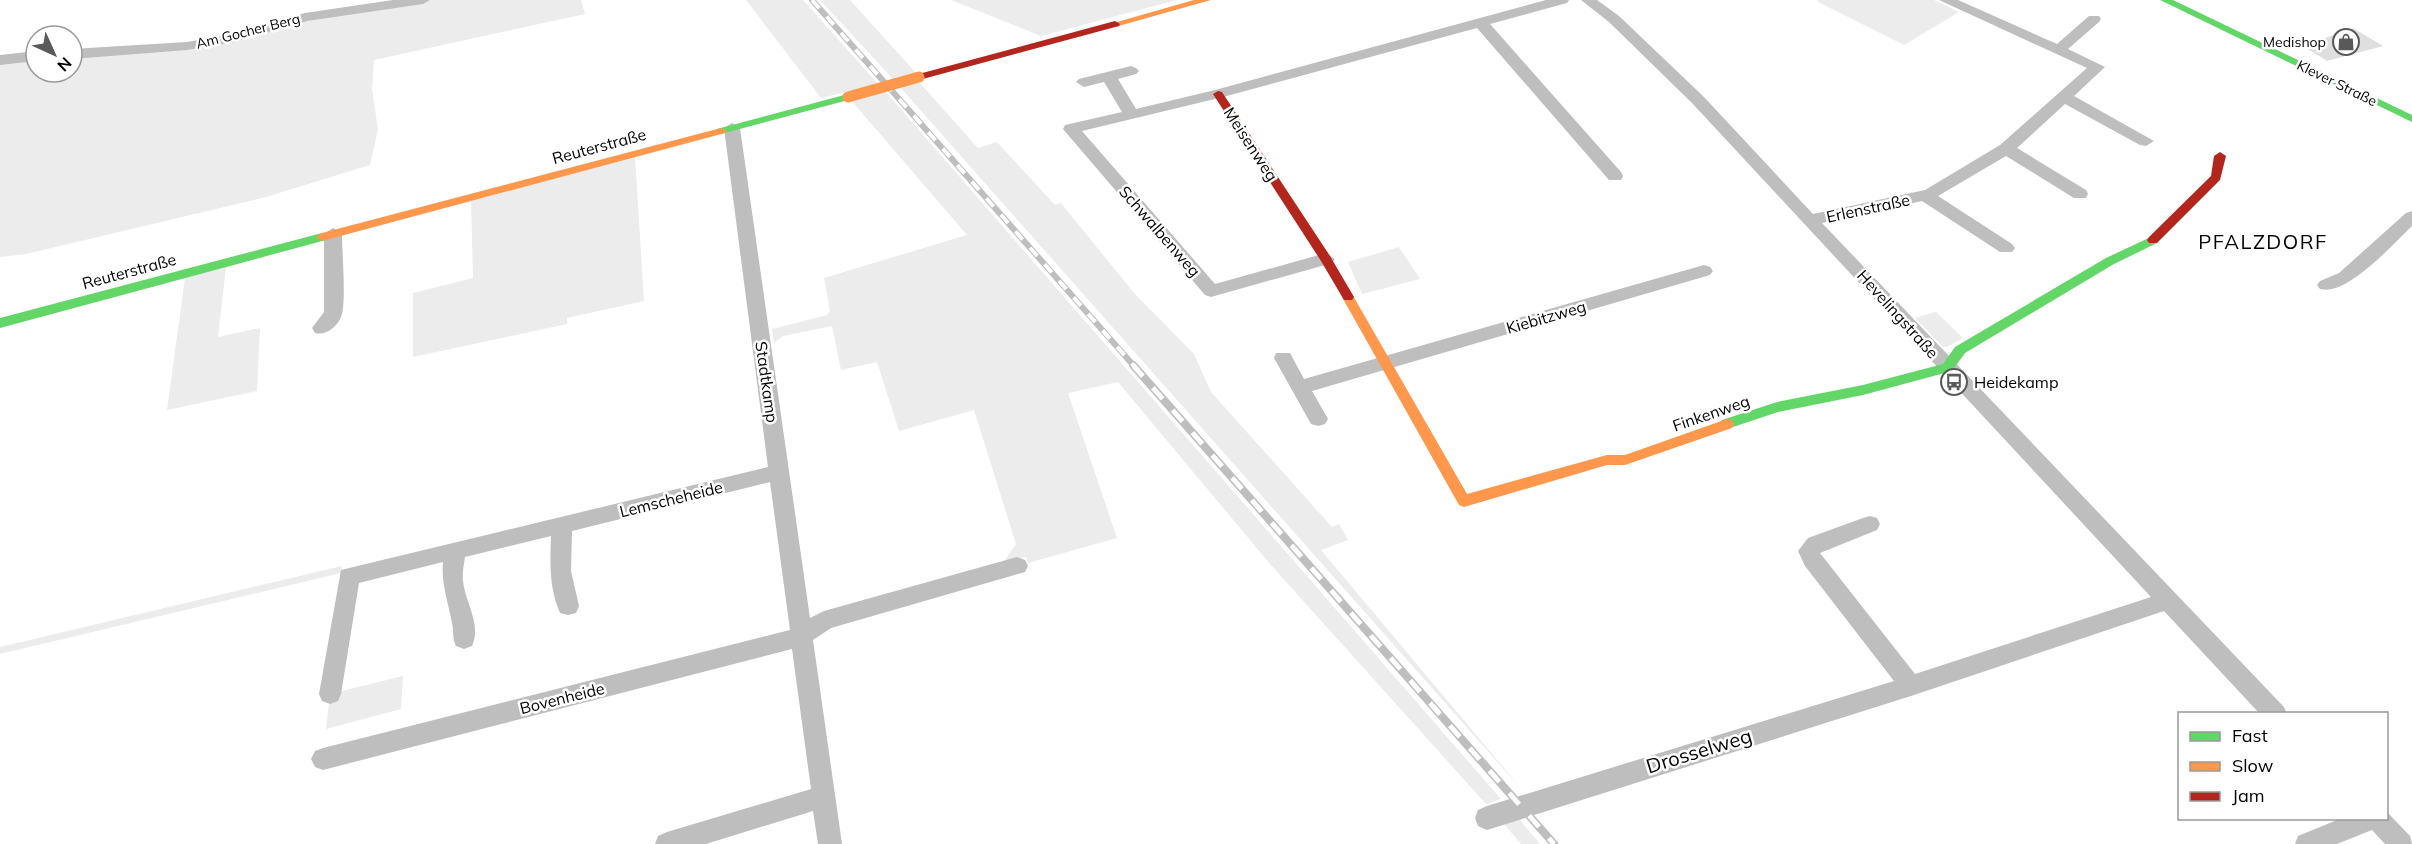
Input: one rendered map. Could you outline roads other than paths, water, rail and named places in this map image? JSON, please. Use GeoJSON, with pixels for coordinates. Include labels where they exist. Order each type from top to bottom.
{"type":"FeatureCollection","features":[{"type":"Feature","properties":{"kind":"street","name":"Am Gocher Berg"},"geometry":{"type":"LineString","coordinates":[[84,53],[187,46],[234,38],[305,17],[423,0]]}},
{"type":"Feature","properties":{"kind":"street","name":"Reuterstraße"},"geometry":{"type":"LineString","coordinates":[[0,323],[1206,0]]}},
{"type":"Feature","properties":{"kind":"street","name":"Meisenweg"},"geometry":{"type":"LineString","coordinates":[[1488,494],[1464,501],[1388,363],[1326,259],[1218,94],[1562,0]]}},
{"type":"Feature","properties":{"kind":"street","name":"Hevelingstraße"},"geometry":{"type":"LineString","coordinates":[[1588,0],[1614,19],[1698,100],[1947,368],[2274,712]]}},
{"type":"Feature","properties":{"kind":"street"},"geometry":{"type":"LineString","coordinates":[[1946,0],[2058,50],[2094,20]]}},
{"type":"Feature","properties":{"kind":"street","name":"Klever Straße"},"geometry":{"type":"LineString","coordinates":[[2165,0],[2412,119]]}},
{"type":"Feature","properties":{"kind":"street"},"geometry":{"type":"LineString","coordinates":[[1479,21],[1615,176]]}},
{"type":"Feature","properties":{"kind":"street","name":"Erlenstraße"},"geometry":{"type":"LineString","coordinates":[[1811,220],[1924,195],[2006,149],[2097,68],[2058,50]]}},
{"type":"Feature","properties":{"kind":"street"},"geometry":{"type":"LineString","coordinates":[[0,60],[24,57]]}},
{"type":"Feature","properties":{"kind":"street"},"geometry":{"type":"LineString","coordinates":[[1084,82],[1131,71]]}},
{"type":"Feature","properties":{"kind":"street"},"geometry":{"type":"LineString","coordinates":[[1109,77],[1131,114]]}},
{"type":"Feature","properties":{"kind":"street","name":"Schwalbenweg"},"geometry":{"type":"LineString","coordinates":[[1218,94],[1071,129],[1211,291],[1326,259]]}},
{"type":"Feature","properties":{"kind":"street"},"geometry":{"type":"LineString","coordinates":[[2064,97],[2146,141]]}},
{"type":"Feature","properties":{"kind":"street","name":"Stadtkamp"},"geometry":{"type":"LineString","coordinates":[[732,128],[830,844]]}},
{"type":"Feature","properties":{"kind":"street"},"geometry":{"type":"LineString","coordinates":[[2006,149],[2080,194]]}},
{"type":"Feature","properties":{"kind":"street"},"geometry":{"type":"LineString","coordinates":[[1947,368],[1960,350],[2110,261],[2149,244],[2216,177],[2220,156]]}},
{"type":"Feature","properties":{"kind":"street","name":"Erlenstraße"},"geometry":{"type":"LineString","coordinates":[[1924,195],[2006,248]]}},
{"type":"Feature","properties":{"kind":"street"},"geometry":{"type":"LineString","coordinates":[[2326,285],[2345,277],[2412,218]]}},
{"type":"Feature","properties":{"kind":"street"},"geometry":{"type":"LineString","coordinates":[[321,328],[333,314],[333,234]]}},
{"type":"Feature","properties":{"kind":"street","name":"Kiebitzweg"},"geometry":{"type":"LineString","coordinates":[[1388,363],[1704,271]]}},
{"type":"Feature","properties":{"kind":"street"},"geometry":{"type":"LineString","coordinates":[[1283,358],[1318,419]]}},
{"type":"Feature","properties":{"kind":"street"},"geometry":{"type":"LineString","coordinates":[[1300,387],[1388,363]]}},
{"type":"Feature","properties":{"kind":"street","name":"Finkenweg"},"geometry":{"type":"LineString","coordinates":[[1488,494],[1607,460],[1625,460],[1777,408],[1863,390],[1947,368]]}},
{"type":"Feature","properties":{"kind":"street","name":"Lemscheheide"},"geometry":{"type":"LineString","coordinates":[[330,694],[349,576],[780,472]]}},
{"type":"Feature","properties":{"kind":"street"},"geometry":{"type":"LineString","coordinates":[[1869,524],[1815,544],[1809,551],[1812,560],[1911,686]]}},
{"type":"Feature","properties":{"kind":"street"},"geometry":{"type":"LineString","coordinates":[[562,525],[560,571],[568,606]]}},
{"type":"Feature","properties":{"kind":"street"},"geometry":{"type":"LineString","coordinates":[[454,551],[452,580],[464,626],[464,639]]}},
{"type":"Feature","properties":{"kind":"street"},"geometry":{"type":"LineString","coordinates":[[801,637],[824,620],[1017,566]]}},
{"type":"Feature","properties":{"kind":"street","name":"Drosselweg"},"geometry":{"type":"LineString","coordinates":[[1487,818],[1911,686],[2170,600]]}},
{"type":"Feature","properties":{"kind":"street","name":"Bovenheide"},"geometry":{"type":"LineString","coordinates":[[324,759],[801,637]]}},
{"type":"Feature","properties":{"kind":"street"},"geometry":{"type":"LineString","coordinates":[[667,844],[824,797]]}},
{"type":"Feature","properties":{"kind":"street"},"geometry":{"type":"LineString","coordinates":[[2307,844],[2372,820]]}},
{"type":"Feature","properties":{"kind":"street"},"geometry":{"type":"LineString","coordinates":[[2376,820],[2401,844]]}},
{"type":"Feature","properties":{"kind":"railway"},"geometry":{"type":"LineString","coordinates":[[812,0],[1134,366]]}},
{"type":"Feature","properties":{"kind":"railway"},"geometry":{"type":"LineString","coordinates":[[1133,365],[1554,844]]}},
{"type":"Feature","properties":{"kind":"place","name":"Medishop"},"geometry":{"type":"Point","coordinates":[2346,42]}},
{"type":"Feature","properties":{"kind":"place","name":"Heidekamp"},"geometry":{"type":"Point","coordinates":[1954,382]}},
{"type":"Feature","properties":{"kind":"district","name":"PFALZDORF"},"geometry":{"type":"Point","coordinates":[2263,242]}}]}
